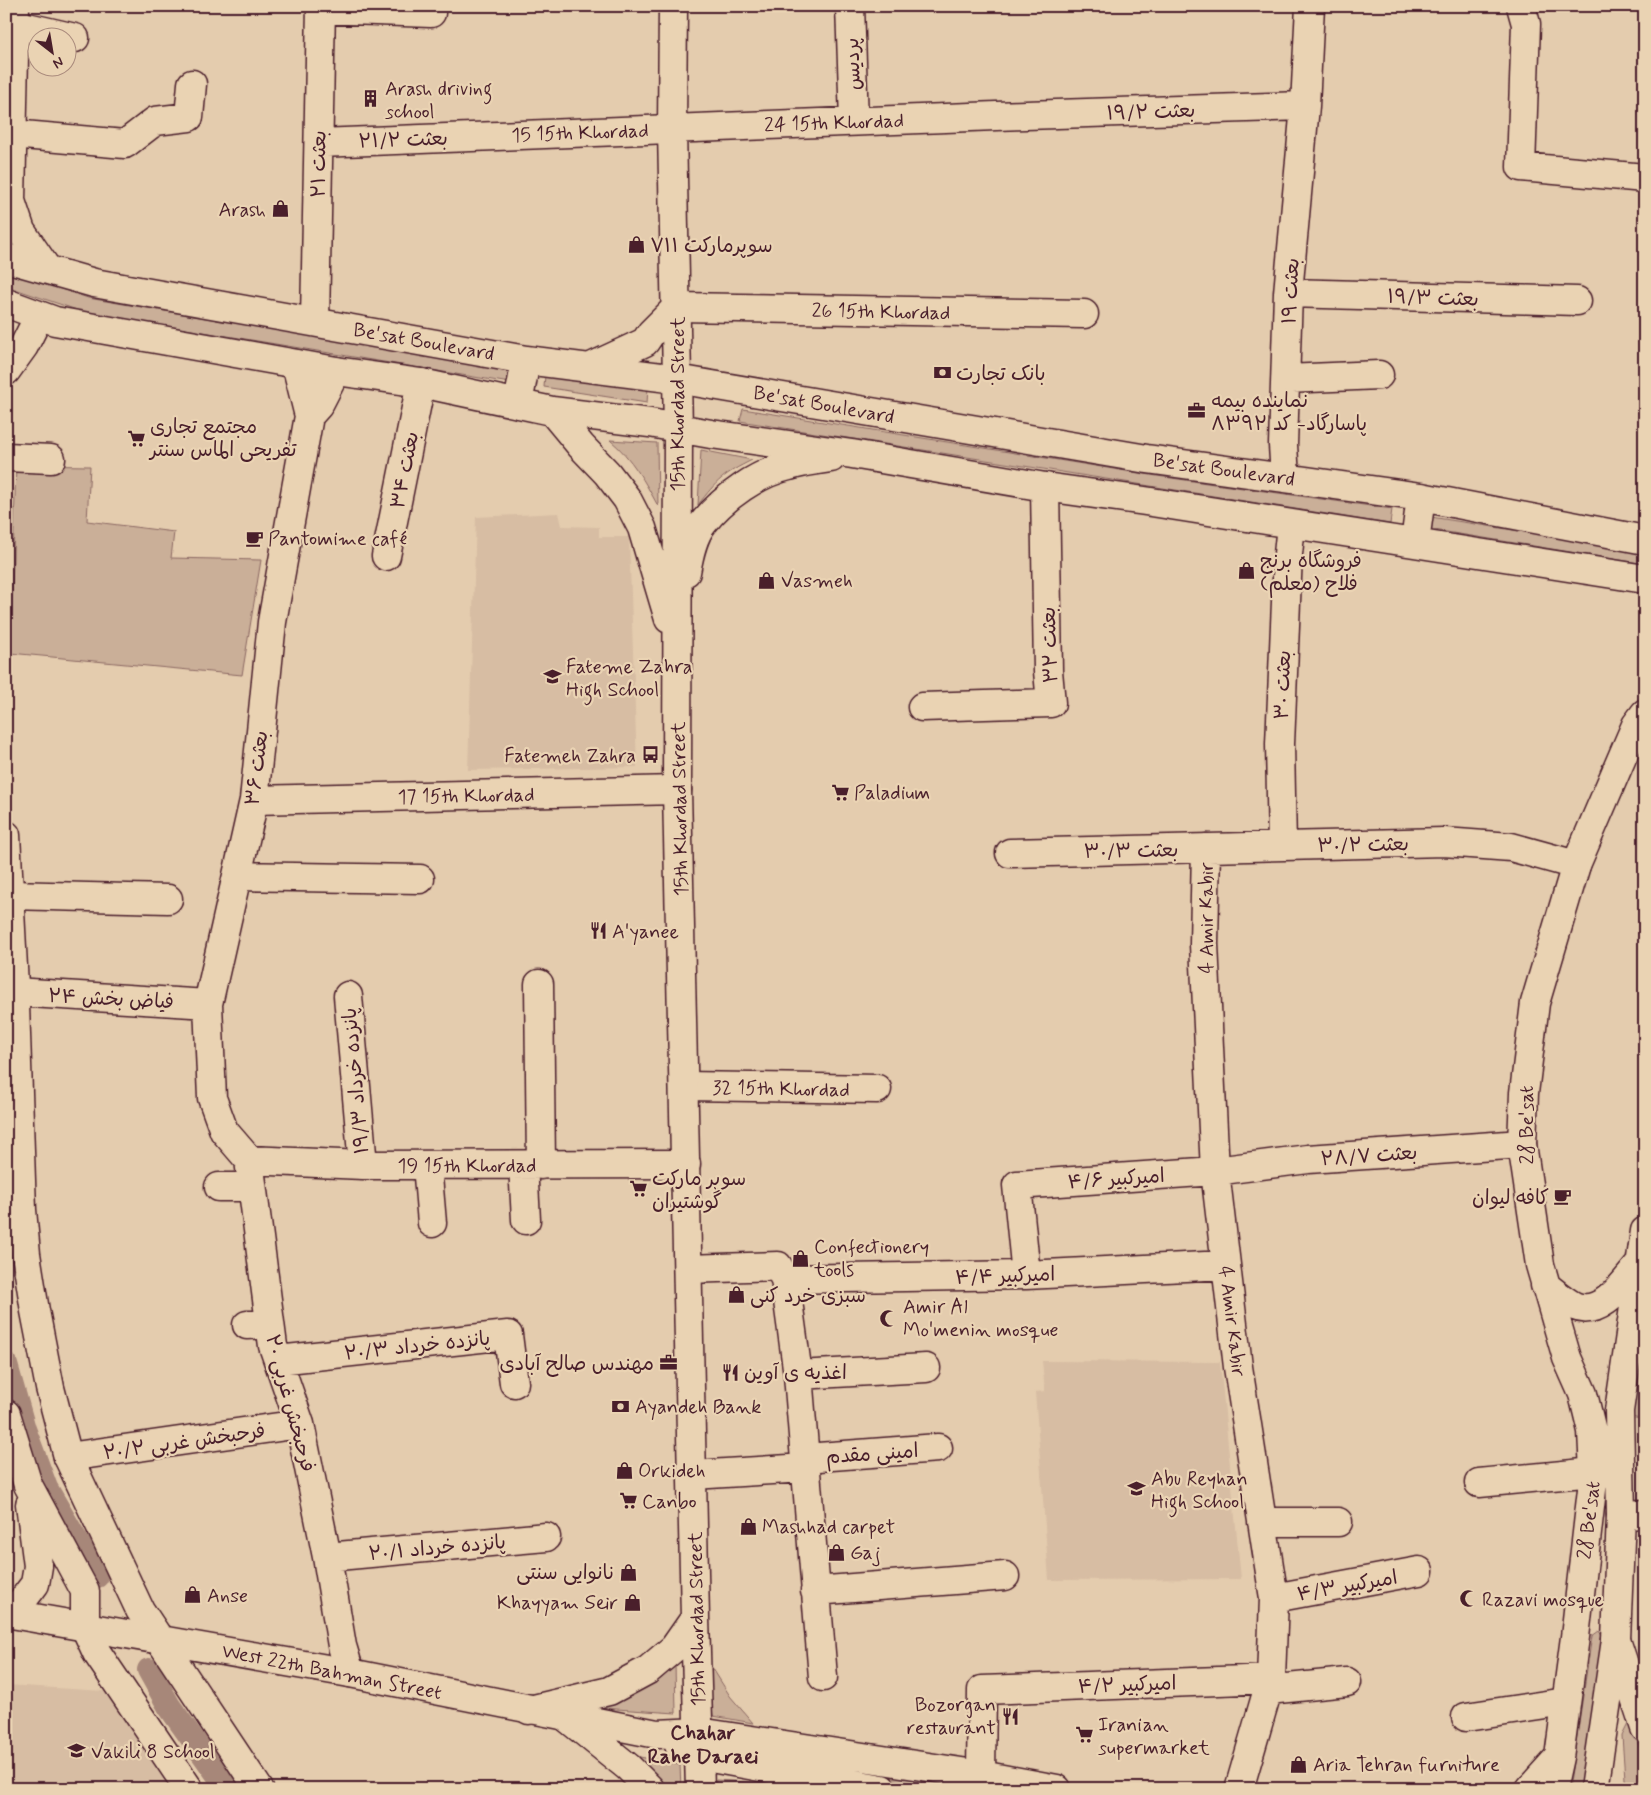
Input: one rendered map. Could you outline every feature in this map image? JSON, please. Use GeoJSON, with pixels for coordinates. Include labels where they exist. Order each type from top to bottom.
{"type":"FeatureCollection","features":[{"type":"Feature","properties":{"kind":"street"},"geometry":{"type":"LineString","coordinates":[[321,8],[373,12],[432,13],[431,6]]}},
{"type":"Feature","properties":{"kind":"street","name":"15th Khordad Street"},"geometry":{"type":"LineString","coordinates":[[673,6],[672,129],[678,428],[678,790],[700,1789]]}},
{"type":"Feature","properties":{"kind":"street","name":"پردیس"},"geometry":{"type":"LineString","coordinates":[[850,6],[854,121]]}},
{"type":"Feature","properties":{"kind":"street","name":"بعثت ۱۹"},"geometry":{"type":"LineString","coordinates":[[1285,477],[1283,445],[1288,293],[1305,106],[1310,6]]}},
{"type":"Feature","properties":{"kind":"street"},"geometry":{"type":"LineString","coordinates":[[1521,6],[1526,24],[1521,167],[1645,178]]}},
{"type":"Feature","properties":{"kind":"street","name":"بعثت ۲۱"},"geometry":{"type":"LineString","coordinates":[[315,321],[321,8]]}},
{"type":"Feature","properties":{"kind":"street"},"geometry":{"type":"LineString","coordinates":[[47,269],[21,231],[11,201],[14,15],[48,28]]}},
{"type":"Feature","properties":{"kind":"street"},"geometry":{"type":"LineString","coordinates":[[12,134],[124,144],[155,121],[189,117],[192,84]]}},
{"type":"Feature","properties":{"kind":"street","name":"بعثت ۱۹/۲"},"geometry":{"type":"LineString","coordinates":[[996,116],[1305,106]]}},
{"type":"Feature","properties":{"kind":"street","name":"24 15th Khordad"},"geometry":{"type":"LineString","coordinates":[[672,129],[996,116]]}},
{"type":"Feature","properties":{"kind":"street","name":"15 15th Khordad"},"geometry":{"type":"LineString","coordinates":[[487,136],[672,129]]}},
{"type":"Feature","properties":{"kind":"street","name":"بعثت ۲۱/۲"},"geometry":{"type":"LineString","coordinates":[[319,143],[487,136]]}},
{"type":"Feature","properties":{"kind":"street","name":"Be'sat Boulevard"},"geometry":{"type":"LineString","coordinates":[[6,258],[94,283],[526,360],[677,379],[1147,459],[1421,497],[1645,540]]}},
{"type":"Feature","properties":{"kind":"street","name":"بعثت ۱۹/۳"},"geometry":{"type":"LineString","coordinates":[[1288,293],[1578,300]]}},
{"type":"Feature","properties":{"kind":"street"},"geometry":{"type":"LineString","coordinates":[[6,304],[55,320],[336,371],[421,384],[552,410],[852,454],[1045,488],[1145,501],[1645,579]]}},
{"type":"Feature","properties":{"kind":"street"},"geometry":{"type":"LineString","coordinates":[[591,367],[645,342],[651,333],[677,307]]}},
{"type":"Feature","properties":{"kind":"street","name":"26 15th Khordad"},"geometry":{"type":"LineString","coordinates":[[677,307],[1084,314]]}},
{"type":"Feature","properties":{"kind":"street"},"geometry":{"type":"LineString","coordinates":[[6,371],[24,346],[39,316]]}},
{"type":"Feature","properties":{"kind":"street"},"geometry":{"type":"LineString","coordinates":[[518,404],[526,360]]}},
{"type":"Feature","properties":{"kind":"street"},"geometry":{"type":"LineString","coordinates":[[296,364],[308,416]]}},
{"type":"Feature","properties":{"kind":"street","name":"بعثت ۳۶"},"geometry":{"type":"LineString","coordinates":[[249,1160],[224,1131],[212,1098],[208,1004],[254,800],[272,622],[308,416],[318,406],[336,371]]}},
{"type":"Feature","properties":{"kind":"street"},"geometry":{"type":"LineString","coordinates":[[1286,379],[1379,375]]}},
{"type":"Feature","properties":{"kind":"street","name":"بعثت ۳۴"},"geometry":{"type":"LineString","coordinates":[[386,556],[421,384]]}},
{"type":"Feature","properties":{"kind":"street"},"geometry":{"type":"LineString","coordinates":[[552,410],[627,499],[642,528],[678,637]]}},
{"type":"Feature","properties":{"kind":"street"},"geometry":{"type":"LineString","coordinates":[[678,637],[690,551],[703,522],[728,498],[752,480],[788,466],[852,454]]}},
{"type":"Feature","properties":{"kind":"street"},"geometry":{"type":"LineString","coordinates":[[6,457],[51,459]]}},
{"type":"Feature","properties":{"kind":"street","name":"بعثت ۳۲"},"geometry":{"type":"LineString","coordinates":[[922,707],[1051,704],[1048,672],[1045,488]]}},
{"type":"Feature","properties":{"kind":"street"},"geometry":{"type":"LineString","coordinates":[[1415,542],[1421,497]]}},
{"type":"Feature","properties":{"kind":"street","name":"بعثت ۳۰"},"geometry":{"type":"LineString","coordinates":[[1282,846],[1280,744],[1288,554],[1291,525]]}},
{"type":"Feature","properties":{"kind":"street","name":"28 Be'sat"},"geometry":{"type":"LineString","coordinates":[[1552,1789],[1559,1757],[1594,1472],[1592,1431],[1583,1394],[1566,1358],[1540,1265],[1522,1144],[1524,1093],[1535,1002],[1576,865],[1638,731],[1636,725],[1645,713]]}},
{"type":"Feature","properties":{"kind":"street","name":"17 15th Khordad"},"geometry":{"type":"LineString","coordinates":[[254,800],[678,790]]}},
{"type":"Feature","properties":{"kind":"street"},"geometry":{"type":"LineString","coordinates":[[6,835],[22,1210],[26,1254],[50,1388],[68,1458],[132,1593],[159,1639],[259,1789]]}},
{"type":"Feature","properties":{"kind":"street","name":"بعثت ۳۰/۲"},"geometry":{"type":"LineString","coordinates":[[1282,846],[1444,842],[1510,847],[1576,865]]}},
{"type":"Feature","properties":{"kind":"street","name":"بعثت ۳۰/۳"},"geometry":{"type":"LineString","coordinates":[[1010,853],[1282,846]]}},
{"type":"Feature","properties":{"kind":"street","name":"4 Amir Kabir"},"geometry":{"type":"LineString","coordinates":[[1206,848],[1204,944],[1215,1171],[1238,1367],[1274,1598],[1270,1685],[1239,1789]]}},
{"type":"Feature","properties":{"kind":"street"},"geometry":{"type":"LineString","coordinates":[[237,876],[420,879]]}},
{"type":"Feature","properties":{"kind":"street"},"geometry":{"type":"LineString","coordinates":[[9,895],[168,899]]}},
{"type":"Feature","properties":{"kind":"street"},"geometry":{"type":"LineString","coordinates":[[526,1220],[532,1165],[539,984]]}},
{"type":"Feature","properties":{"kind":"street","name":"فیاض بخش ۲۴"},"geometry":{"type":"LineString","coordinates":[[14,992],[208,1004]]}},
{"type":"Feature","properties":{"kind":"street","name":"پانزده خرداد ۱۹/۳"},"geometry":{"type":"LineString","coordinates":[[348,996],[363,1165]]}},
{"type":"Feature","properties":{"kind":"street","name":"32 15th Khordad"},"geometry":{"type":"LineString","coordinates":[[684,1086],[877,1089]]}},
{"type":"Feature","properties":{"kind":"street","name":"بعثت ۲۸/۷"},"geometry":{"type":"LineString","coordinates":[[1215,1171],[1308,1159],[1522,1144]]}},
{"type":"Feature","properties":{"kind":"street","name":"19 15th Khordad"},"geometry":{"type":"LineString","coordinates":[[249,1160],[363,1165],[686,1164]]}},
{"type":"Feature","properties":{"kind":"street","name":"فرحبخش غربی ۲۰"},"geometry":{"type":"LineString","coordinates":[[249,1160],[259,1324],[273,1346],[300,1424],[327,1557],[342,1646],[350,1673]]}},
{"type":"Feature","properties":{"kind":"street"},"geometry":{"type":"LineString","coordinates":[[427,1165],[432,1223]]}},
{"type":"Feature","properties":{"kind":"street","name":"امیرکبیر ۴/۶"},"geometry":{"type":"LineString","coordinates":[[1026,1275],[1017,1185],[1215,1171]]}},
{"type":"Feature","properties":{"kind":"street"},"geometry":{"type":"LineString","coordinates":[[219,1187],[252,1187]]}},
{"type":"Feature","properties":{"kind":"street"},"geometry":{"type":"LineString","coordinates":[[1594,1789],[1633,1514],[1619,1411],[1645,1230]]}},
{"type":"Feature","properties":{"kind":"street"},"geometry":{"type":"LineString","coordinates":[[1545,1285],[1573,1305],[1587,1309],[1601,1304],[1613,1295],[1640,1264]]}},
{"type":"Feature","properties":{"kind":"street","name":"امیرکبیر ۴/۴"},"geometry":{"type":"LineString","coordinates":[[784,1279],[1026,1275],[1225,1265]]}},
{"type":"Feature","properties":{"kind":"street"},"geometry":{"type":"LineString","coordinates":[[688,1269],[778,1266],[784,1279],[798,1375],[823,1677]]}},
{"type":"Feature","properties":{"kind":"street","name":"پانزده خرداد ۲۰/۳"},"geometry":{"type":"LineString","coordinates":[[278,1360],[508,1334],[514,1383]]}},
{"type":"Feature","properties":{"kind":"street"},"geometry":{"type":"LineString","coordinates":[[798,1375],[926,1368]]}},
{"type":"Feature","properties":{"kind":"street"},"geometry":{"type":"LineString","coordinates":[[6,1414],[28,1485],[38,1566],[35,1584],[9,1614]]}},
{"type":"Feature","properties":{"kind":"street","name":"فرحبخش غربی ۲۰/۲"},"geometry":{"type":"LineString","coordinates":[[68,1458],[300,1424]]}},
{"type":"Feature","properties":{"kind":"street","name":"امینی مقدم"},"geometry":{"type":"LineString","coordinates":[[693,1475],[938,1448]]}},
{"type":"Feature","properties":{"kind":"street"},"geometry":{"type":"LineString","coordinates":[[1479,1483],[1594,1472]]}},
{"type":"Feature","properties":{"kind":"street"},"geometry":{"type":"LineString","coordinates":[[28,1485],[85,1591],[86,1627],[97,1653],[190,1789]]}},
{"type":"Feature","properties":{"kind":"street"},"geometry":{"type":"LineString","coordinates":[[1262,1522],[1338,1522]]}},
{"type":"Feature","properties":{"kind":"street","name":"پانزده خرداد ۲۰/۱"},"geometry":{"type":"LineString","coordinates":[[327,1557],[546,1537]]}},
{"type":"Feature","properties":{"kind":"street","name":"امیرکبیر ۴/۳"},"geometry":{"type":"LineString","coordinates":[[1274,1598],[1419,1571]]}},
{"type":"Feature","properties":{"kind":"street"},"geometry":{"type":"LineString","coordinates":[[815,1591],[1005,1576]]}},
{"type":"Feature","properties":{"kind":"street","name":"West 22th Bahman Street"},"geometry":{"type":"LineString","coordinates":[[9,1614],[350,1673],[699,1744]]}},
{"type":"Feature","properties":{"kind":"street"},"geometry":{"type":"LineString","coordinates":[[529,1710],[609,1691],[648,1670],[674,1648],[695,1618]]}},
{"type":"Feature","properties":{"kind":"street"},"geometry":{"type":"LineString","coordinates":[[1616,1640],[1645,1728]]}},
{"type":"Feature","properties":{"kind":"street","name":"امیرکبیر ۴/۲"},"geometry":{"type":"LineString","coordinates":[[981,1775],[982,1690],[1347,1682]]}},
{"type":"Feature","properties":{"kind":"street"},"geometry":{"type":"LineString","coordinates":[[1466,1717],[1566,1702]]}},
{"type":"Feature","properties":{"kind":"street"},"geometry":{"type":"LineString","coordinates":[[566,1717],[628,1767],[650,1789]]}},
{"type":"Feature","properties":{"kind":"street"},"geometry":{"type":"LineString","coordinates":[[699,1744],[981,1775],[1057,1789]]}},
{"type":"Feature","properties":{"kind":"street"},"geometry":{"type":"LineString","coordinates":[[699,1744],[855,1786],[882,1789]]}},
{"type":"Feature","properties":{"kind":"street"},"geometry":{"type":"LineString","coordinates":[[1530,1789],[1559,1757]]}},
{"type":"Feature","properties":{"kind":"street"},"geometry":{"type":"LineString","coordinates":[[1598,1760],[1614,1789]]}},
{"type":"Feature","properties":{"kind":"street"},"geometry":{"type":"LineString","coordinates":[[822,1789],[855,1786]]}},
{"type":"Feature","properties":{"kind":"shaded area"},"geometry":{"type":"Polygon","coordinates":[[[6,270],[88,298],[519,371],[516,384],[83,312],[6,286],[6,270]]]}},
{"type":"Feature","properties":{"kind":"shaded area"},"geometry":{"type":"Polygon","coordinates":[[[545,375],[648,388],[647,403],[544,387],[545,375]]]}},
{"type":"Feature","properties":{"kind":"shaded area"},"geometry":{"type":"Polygon","coordinates":[[[743,409],[1157,476],[1392,509],[1390,524],[740,421],[743,409]]]}},
{"type":"Feature","properties":{"kind":"shaded area"},"geometry":{"type":"Polygon","coordinates":[[[610,440],[657,443],[658,506],[631,462],[610,440]]]}},
{"type":"Feature","properties":{"kind":"shaded area"},"geometry":{"type":"Polygon","coordinates":[[[701,450],[752,460],[734,469],[722,478],[698,505],[701,450]]]}},
{"type":"Feature","properties":{"kind":"shaded area"},"geometry":{"type":"Polygon","coordinates":[[[16,465],[90,466],[87,521],[174,532],[171,558],[261,560],[242,675],[10,653],[16,465]]]}},
{"type":"Feature","properties":{"kind":"shaded area","name":"Fateme Zahra High School"},"geometry":{"type":"Polygon","coordinates":[[[559,513],[562,526],[599,527],[599,537],[629,537],[637,767],[468,770],[476,517],[559,513]]]}},
{"type":"Feature","properties":{"kind":"shaded area"},"geometry":{"type":"Polygon","coordinates":[[[1431,517],[1645,551],[1645,564],[1428,529],[1431,517]]]}},
{"type":"Feature","properties":{"kind":"shaded area"},"geometry":{"type":"Polygon","coordinates":[[[1645,1326],[1645,1396],[1641,1419],[1630,1417],[1645,1326]]]}},
{"type":"Feature","properties":{"kind":"shaded area","name":"Abu Reyhan High School"},"geometry":{"type":"Polygon","coordinates":[[[1042,1361],[1220,1362],[1241,1579],[1049,1580],[1035,1392],[1045,1391],[1042,1361]]]}},
{"type":"Feature","properties":{"kind":"shaded area"},"geometry":{"type":"Polygon","coordinates":[[[1599,1631],[1605,1641],[1581,1789],[1569,1789],[1592,1636],[1599,1631]]]}},
{"type":"Feature","properties":{"kind":"shaded area"},"geometry":{"type":"Polygon","coordinates":[[[708,1661],[730,1696],[753,1723],[713,1716],[708,1661]]]}},
{"type":"Feature","properties":{"kind":"shaded area"},"geometry":{"type":"Polygon","coordinates":[[[675,1663],[676,1713],[601,1708],[662,1678],[675,1663]]]}},
{"type":"Feature","properties":{"kind":"shaded area","name":"Vakili 8 School"},"geometry":{"type":"Polygon","coordinates":[[[6,1685],[104,1691],[178,1789],[6,1789],[6,1685]]]}},
{"type":"Feature","properties":{"kind":"shaded area"},"geometry":{"type":"Polygon","coordinates":[[[1630,1720],[1645,1764],[1645,1789],[1629,1789],[1625,1779],[1622,1736],[1630,1720]]]}},
{"type":"Feature","properties":{"kind":"shaded area"},"geometry":{"type":"Polygon","coordinates":[[[735,1751],[985,1789],[948,1789],[735,1751]]]}},
{"type":"Feature","properties":{"kind":"shaded area"},"geometry":{"type":"Polygon","coordinates":[[[635,1756],[680,1765],[681,1789],[668,1789],[635,1756]]]}},
{"type":"Feature","properties":{"kind":"shaded area"},"geometry":{"type":"Polygon","coordinates":[[[716,1780],[776,1784],[769,1789],[716,1789],[716,1780]]]}},
{"type":"Feature","properties":{"kind":"waterway"},"geometry":{"type":"LineString","coordinates":[[6,1365],[24,1429],[46,1488],[97,1576]]}},
{"type":"Feature","properties":{"kind":"waterway"},"geometry":{"type":"LineString","coordinates":[[149,1670],[169,1706],[228,1789]]}},
{"type":"Feature","properties":{"kind":"place","name":"Arash driving school"},"geometry":{"type":"Point","coordinates":[371,99]}},
{"type":"Feature","properties":{"kind":"place","name":"Arash"},"geometry":{"type":"Point","coordinates":[280,209]}},
{"type":"Feature","properties":{"kind":"place","name":"سوپرمارکت ۷۱۱"},"geometry":{"type":"Point","coordinates":[636,245]}},
{"type":"Feature","properties":{"kind":"place","name":"بانک تجارت"},"geometry":{"type":"Point","coordinates":[942,373]}},
{"type":"Feature","properties":{"kind":"place","name":"نماینده بیمه پاسارگاد- کد ۸۳۹۲"},"geometry":{"type":"Point","coordinates":[1197,411]}},
{"type":"Feature","properties":{"kind":"place","name":"مجتمع تجاری تفریحی الماس سنتر"},"geometry":{"type":"Point","coordinates":[136,438]}},
{"type":"Feature","properties":{"kind":"place","name":"Pantomime café"},"geometry":{"type":"Point","coordinates":[254,538]}},
{"type":"Feature","properties":{"kind":"place","name":"فروشگاه برنج فلاح (معلم)"},"geometry":{"type":"Point","coordinates":[1246,571]}},
{"type":"Feature","properties":{"kind":"place","name":"Vasmeh"},"geometry":{"type":"Point","coordinates":[767,580]}},
{"type":"Feature","properties":{"kind":"place","name":"Fateme Zahra High School"},"geometry":{"type":"Point","coordinates":[552,677]}},
{"type":"Feature","properties":{"kind":"place","name":"Fatemeh Zahra"},"geometry":{"type":"Point","coordinates":[650,755]}},
{"type":"Feature","properties":{"kind":"place","name":"Paladium"},"geometry":{"type":"Point","coordinates":[840,792]}},
{"type":"Feature","properties":{"kind":"place","name":"A'yanee"},"geometry":{"type":"Point","coordinates":[598,931]}},
{"type":"Feature","properties":{"kind":"place","name":"سوپر مارکت گوشتیران"},"geometry":{"type":"Point","coordinates":[638,1189]}},
{"type":"Feature","properties":{"kind":"place","name":"کافه لیوان"},"geometry":{"type":"Point","coordinates":[1563,1197]}},
{"type":"Feature","properties":{"kind":"place","name":"Confectionery tools"},"geometry":{"type":"Point","coordinates":[800,1258]}},
{"type":"Feature","properties":{"kind":"place","name":"سبزی خرد کنی"},"geometry":{"type":"Point","coordinates":[736,1295]}},
{"type":"Feature","properties":{"kind":"place","name":"Amir Al Mo'menin mosque"},"geometry":{"type":"Point","coordinates":[889,1318]}},
{"type":"Feature","properties":{"kind":"place","name":"مهندس صالح آبادی"},"geometry":{"type":"Point","coordinates":[668,1363]}},
{"type":"Feature","properties":{"kind":"place","name":"اغذیه ی آوین"},"geometry":{"type":"Point","coordinates":[730,1372]}},
{"type":"Feature","properties":{"kind":"place","name":"Ayandeh Bank"},"geometry":{"type":"Point","coordinates":[621,1406]}},
{"type":"Feature","properties":{"kind":"place","name":"Orkideh"},"geometry":{"type":"Point","coordinates":[624,1470]}},
{"type":"Feature","properties":{"kind":"place","name":"Abu Reyhan High School"},"geometry":{"type":"Point","coordinates":[1137,1489]}},
{"type":"Feature","properties":{"kind":"place","name":"Canbo"},"geometry":{"type":"Point","coordinates":[628,1501]}},
{"type":"Feature","properties":{"kind":"place","name":"Mashhad carpet"},"geometry":{"type":"Point","coordinates":[748,1526]}},
{"type":"Feature","properties":{"kind":"place","name":"Gaj"},"geometry":{"type":"Point","coordinates":[836,1552]}},
{"type":"Feature","properties":{"kind":"place","name":"نانوایی سنتی"},"geometry":{"type":"Point","coordinates":[629,1572]}},
{"type":"Feature","properties":{"kind":"place","name":"Anse"},"geometry":{"type":"Point","coordinates":[193,1595]}},
{"type":"Feature","properties":{"kind":"place","name":"Razavi mosque"},"geometry":{"type":"Point","coordinates":[1468,1599]}},
{"type":"Feature","properties":{"kind":"place","name":"Khayyam Seir"},"geometry":{"type":"Point","coordinates":[632,1602]}},
{"type":"Feature","properties":{"kind":"place","name":"Bozorgan restaurant"},"geometry":{"type":"Point","coordinates":[1010,1716]}},
{"type":"Feature","properties":{"kind":"place","name":"Iranian supermarket"},"geometry":{"type":"Point","coordinates":[1084,1735]}},
{"type":"Feature","properties":{"kind":"place","name":"Vakili 8 School"},"geometry":{"type":"Point","coordinates":[77,1751]}},
{"type":"Feature","properties":{"kind":"place","name":"Aria Tehran furniture"},"geometry":{"type":"Point","coordinates":[1299,1764]}},
{"type":"Feature","properties":{"kind":"district","name":"Chahar Rahe Daraei"},"geometry":{"type":"Point","coordinates":[703,1744]}}]}
